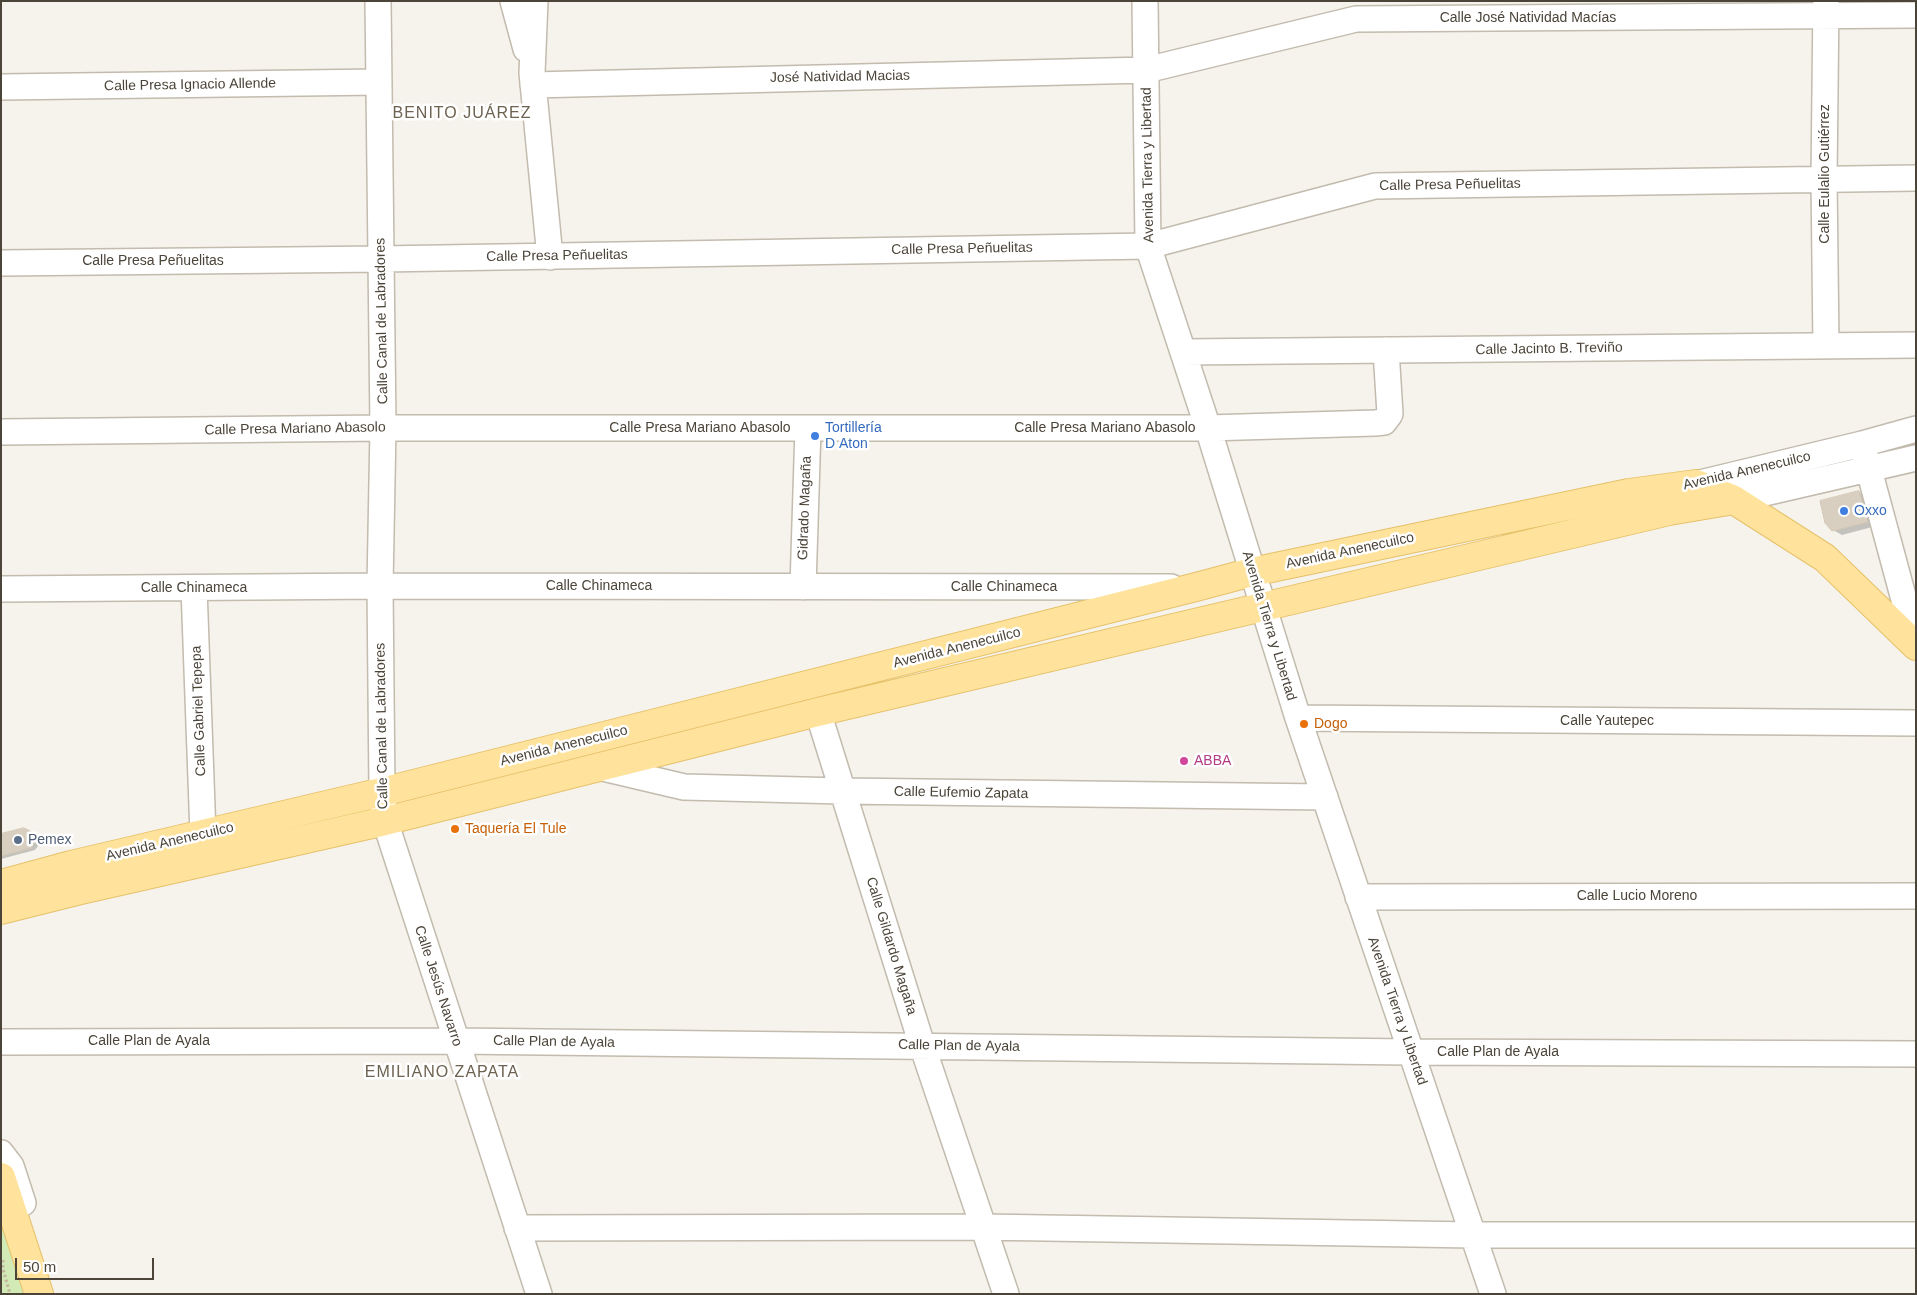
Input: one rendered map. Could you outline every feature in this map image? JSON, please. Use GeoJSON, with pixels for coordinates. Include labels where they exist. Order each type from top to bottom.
{"type":"FeatureCollection","features":[{"type":"Feature","properties":{"kind":"main road","name":"Avenida Anenecuilco"},"geometry":{"type":"LineString","coordinates":[[1,884],[71,865],[382,792],[1252,572],[1630,493],[1696,484]]}},
{"type":"Feature","properties":{"kind":"main road"},"geometry":{"type":"LineString","coordinates":[[1696,484],[1734,500],[1825,558],[1916,645]]}},
{"type":"Feature","properties":{"kind":"main road","name":"Avenida Anenecuilco"},"geometry":{"type":"LineString","coordinates":[[1,910],[385,821],[818,712],[1262,606],[1669,511],[1734,500]]}},
{"type":"Feature","properties":{"kind":"main road"},"geometry":{"type":"LineString","coordinates":[[1,1177],[40,1294]]}},
{"type":"Feature","properties":{"kind":"street","name":"Calle Canal de Labradores"},"geometry":{"type":"LineString","coordinates":[[378,1],[383,428],[380,586],[381,717],[382,792],[385,821]]}},
{"type":"Feature","properties":{"kind":"street"},"geometry":{"type":"LineString","coordinates":[[513,1],[533,79]]}},
{"type":"Feature","properties":{"kind":"street"},"geometry":{"type":"LineString","coordinates":[[535,1],[533,79],[550,256]]}},
{"type":"Feature","properties":{"kind":"street","name":"Avenida Tierra y Libertad"},"geometry":{"type":"LineString","coordinates":[[1146,1],[1148,246],[1208,428],[1298,718],[1493,1294]]}},
{"type":"Feature","properties":{"kind":"street","name":"Calle José Natividad Macías"},"geometry":{"type":"LineString","coordinates":[[1146,70],[1356,19],[1826,9],[1916,15]]}},
{"type":"Feature","properties":{"kind":"street","name":"Calle Eulalio Gutiérrez"},"geometry":{"type":"LineString","coordinates":[[1826,9],[1824,179],[1826,346]]}},
{"type":"Feature","properties":{"kind":"street","name":"José Natividad Macias"},"geometry":{"type":"LineString","coordinates":[[533,79],[1146,70]]}},
{"type":"Feature","properties":{"kind":"street","name":"Calle Presa Ignacio Allende"},"geometry":{"type":"LineString","coordinates":[[1,87],[379,82]]}},
{"type":"Feature","properties":{"kind":"street","name":"Calle Presa Peñuelitas"},"geometry":{"type":"LineString","coordinates":[[1,263],[382,259],[1148,246],[1375,186],[1916,178]]}},
{"type":"Feature","properties":{"kind":"street","name":"Calle Jacinto B. Treviño"},"geometry":{"type":"LineString","coordinates":[[1183,352],[1916,345]]}},
{"type":"Feature","properties":{"kind":"street","name":"Calle Presa Mariano Abasolo"},"geometry":{"type":"LineString","coordinates":[[1,432],[383,428],[1208,428],[1384,422],[1390,414],[1386,350]]}},
{"type":"Feature","properties":{"kind":"street","name":"Gidrado Magaña"},"geometry":{"type":"LineString","coordinates":[[803,587],[808,428]]}},
{"type":"Feature","properties":{"kind":"street","name":"Avenida Anenecuilco"},"geometry":{"type":"LineString","coordinates":[[1696,484],[1916,429]]}},
{"type":"Feature","properties":{"kind":"street"},"geometry":{"type":"LineString","coordinates":[[1862,444],[1916,645]]}},
{"type":"Feature","properties":{"kind":"street","name":"Avenida Anenecuilco"},"geometry":{"type":"LineString","coordinates":[[1734,500],[1916,458]]}},
{"type":"Feature","properties":{"kind":"street","name":"Calle Chinameca"},"geometry":{"type":"LineString","coordinates":[[1,589],[380,586],[1196,587]]}},
{"type":"Feature","properties":{"kind":"street","name":"Calle Gabriel Tepepa"},"geometry":{"type":"LineString","coordinates":[[194,588],[203,834]]}},
{"type":"Feature","properties":{"kind":"street","name":"Calle Gildardo Magaña"},"geometry":{"type":"LineString","coordinates":[[818,712],[922,1045],[1006,1294]]}},
{"type":"Feature","properties":{"kind":"street","name":"Calle Yautepec"},"geometry":{"type":"LineString","coordinates":[[1298,718],[1916,723]]}},
{"type":"Feature","properties":{"kind":"street","name":"Calle Eufemio Zapata"},"geometry":{"type":"LineString","coordinates":[[599,767],[684,787],[842,792],[1325,797]]}},
{"type":"Feature","properties":{"kind":"street","name":"Calle Jesús Navarro"},"geometry":{"type":"LineString","coordinates":[[385,821],[539,1294]]}},
{"type":"Feature","properties":{"kind":"street","name":"Calle Lucio Moreno"},"geometry":{"type":"LineString","coordinates":[[1358,897],[1916,896]]}},
{"type":"Feature","properties":{"kind":"street","name":"Calle Plan de Ayala"},"geometry":{"type":"LineString","coordinates":[[1,1042],[456,1041],[1411,1052],[1916,1054]]}},
{"type":"Feature","properties":{"kind":"street"},"geometry":{"type":"LineString","coordinates":[[1,1152],[11,1166],[53,1294]]}},
{"type":"Feature","properties":{"kind":"street"},"geometry":{"type":"LineString","coordinates":[[517,1228],[984,1227],[1473,1235],[1916,1235]]}},
{"type":"Feature","properties":{"kind":"green space"},"geometry":{"type":"Polygon","coordinates":[[[1,1192],[36,1294],[1,1294],[1,1192]]]}},
{"type":"Feature","properties":{"kind":"building","name":"Oxxo"},"geometry":{"type":"Polygon","coordinates":[[[1859,491],[1868,522],[1832,531],[1825,523],[1820,501],[1859,491]]]}},
{"type":"Feature","properties":{"kind":"building","name":"Pemex"},"geometry":{"type":"Polygon","coordinates":[[[24,828],[30,831],[34,837],[34,843],[31,848],[1,856],[1,834],[24,828]]]}},
{"type":"Feature","properties":{"kind":"place","name":"Tortillería D Aton"},"geometry":{"type":"Point","coordinates":[815,436]}},
{"type":"Feature","properties":{"kind":"place","name":"Oxxo"},"geometry":{"type":"Point","coordinates":[1844,511]}},
{"type":"Feature","properties":{"kind":"place","name":"Dogo"},"geometry":{"type":"Point","coordinates":[1304,724]}},
{"type":"Feature","properties":{"kind":"place","name":"ABBA"},"geometry":{"type":"Point","coordinates":[1184,761]}},
{"type":"Feature","properties":{"kind":"place","name":"Taquería El Tule"},"geometry":{"type":"Point","coordinates":[455,829]}},
{"type":"Feature","properties":{"kind":"place","name":"Pemex"},"geometry":{"type":"Point","coordinates":[18,840]}},
{"type":"Feature","properties":{"kind":"district","name":"BENITO JUÁREZ"},"geometry":{"type":"Point","coordinates":[462,114]}},
{"type":"Feature","properties":{"kind":"district","name":"EMILIANO ZAPATA"},"geometry":{"type":"Point","coordinates":[442,1073]}}]}
